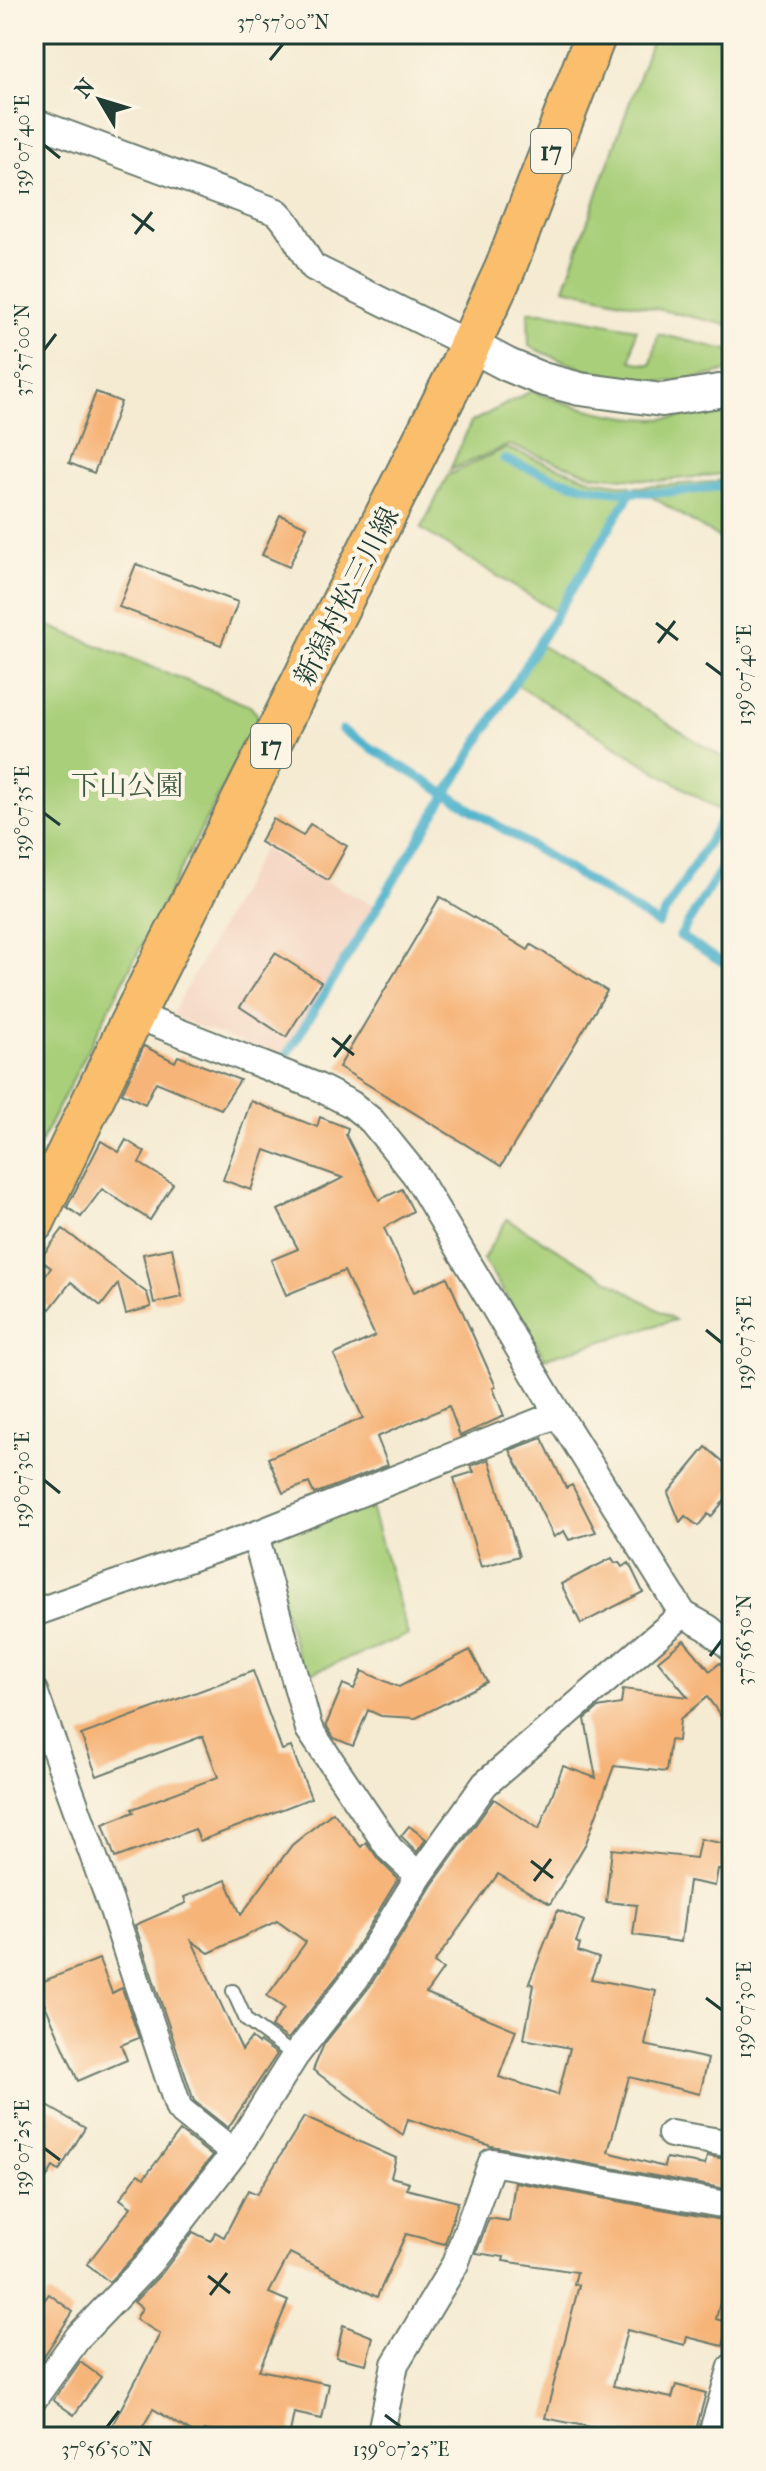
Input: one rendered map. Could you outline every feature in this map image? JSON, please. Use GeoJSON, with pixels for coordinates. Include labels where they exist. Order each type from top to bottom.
{"type":"FeatureCollection","features":[{"type":"Feature","properties":{"kind":"main road","name":"新潟村松三川線"},"geometry":{"type":"LineString","coordinates":[[34,1222],[470,345],[505,269],[596,34]]}},
{"type":"Feature","properties":{"kind":"street"},"geometry":{"type":"LineString","coordinates":[[34,122],[277,212],[289,223],[300,249],[313,267],[542,379],[580,389],[662,400],[732,389]]}},
{"type":"Feature","properties":{"kind":"street"},"geometry":{"type":"LineString","coordinates":[[135,1015],[316,1086],[351,1104],[372,1121],[415,1174],[558,1414],[683,1614],[708,1628],[732,1648]]}},
{"type":"Feature","properties":{"kind":"street"},"geometry":{"type":"LineString","coordinates":[[34,1613],[255,1535],[558,1414]]}},
{"type":"Feature","properties":{"kind":"street"},"geometry":{"type":"LineString","coordinates":[[255,1535],[309,1729],[390,1849],[419,1876]]}},
{"type":"Feature","properties":{"kind":"street"},"geometry":{"type":"LineString","coordinates":[[34,2398],[79,2336],[149,2263],[234,2153],[295,2056],[356,1978],[419,1876],[485,1784],[683,1614]]}},
{"type":"Feature","properties":{"kind":"street"},"geometry":{"type":"LineString","coordinates":[[34,1691],[113,1910],[179,2109],[234,2153]]}},
{"type":"Feature","properties":{"kind":"street"},"geometry":{"type":"LineString","coordinates":[[671,2134],[732,2144]]}},
{"type":"Feature","properties":{"kind":"street"},"geometry":{"type":"LineString","coordinates":[[380,2437],[395,2364],[455,2264],[492,2162],[732,2206]]}},
{"type":"Feature","properties":{"kind":"street"},"geometry":{"type":"LineString","coordinates":[[711,2437],[732,2367]]}},
{"type":"Feature","properties":{"kind":"lane"},"geometry":{"type":"LineString","coordinates":[[233,1991],[246,2020],[295,2056]]}},
{"type":"Feature","properties":{"kind":"shaded area"},"geometry":{"type":"Polygon","coordinates":[[[263,849],[375,906],[282,1058],[171,1016],[263,849]]]}},
{"type":"Feature","properties":{"kind":"green space"},"geometry":{"type":"Polygon","coordinates":[[[654,34],[732,34],[732,326],[564,288],[654,34]]]}},
{"type":"Feature","properties":{"kind":"green space"},"geometry":{"type":"Polygon","coordinates":[[[528,312],[546,312],[636,329],[631,361],[651,365],[658,334],[732,351],[732,370],[657,382],[601,374],[529,346],[528,312]]]}},
{"type":"Feature","properties":{"kind":"green space"},"geometry":{"type":"Polygon","coordinates":[[[531,391],[581,407],[636,418],[671,418],[732,407],[732,473],[658,481],[593,475],[509,445],[450,470],[471,422],[531,391]]]}},
{"type":"Feature","properties":{"kind":"green space"},"geometry":{"type":"Polygon","coordinates":[[[506,448],[593,480],[631,486],[556,612],[421,529],[448,475],[506,448]]]}},
{"type":"Feature","properties":{"kind":"green space"},"geometry":{"type":"Polygon","coordinates":[[[732,477],[732,546],[636,487],[712,482],[732,477]]]}},
{"type":"Feature","properties":{"kind":"green space","name":"下山公園"},"geometry":{"type":"Polygon","coordinates":[[[34,620],[250,706],[258,719],[34,1155],[34,620]]]}},
{"type":"Feature","properties":{"kind":"green space"},"geometry":{"type":"Polygon","coordinates":[[[537,643],[732,763],[732,808],[727,815],[512,682],[537,643]]]}},
{"type":"Feature","properties":{"kind":"green space"},"geometry":{"type":"Polygon","coordinates":[[[507,1219],[675,1320],[545,1358],[483,1259],[507,1219]]]}},
{"type":"Feature","properties":{"kind":"green space"},"geometry":{"type":"Polygon","coordinates":[[[368,1497],[408,1635],[304,1676],[262,1539],[368,1497]]]}},
{"type":"Feature","properties":{"kind":"building"},"geometry":{"type":"Polygon","coordinates":[[[96,392],[121,402],[94,473],[69,463],[96,392]]]}},
{"type":"Feature","properties":{"kind":"building"},"geometry":{"type":"Polygon","coordinates":[[[280,515],[307,527],[289,567],[262,555],[280,515]]]}},
{"type":"Feature","properties":{"kind":"building"},"geometry":{"type":"Polygon","coordinates":[[[136,564],[238,602],[221,645],[119,607],[136,564]]]}},
{"type":"Feature","properties":{"kind":"building"},"geometry":{"type":"Polygon","coordinates":[[[273,819],[303,836],[310,824],[347,846],[328,880],[260,842],[273,819]]]}},
{"type":"Feature","properties":{"kind":"building"},"geometry":{"type":"Polygon","coordinates":[[[440,897],[528,950],[531,945],[607,991],[501,1166],[339,1067],[440,897]]]}},
{"type":"Feature","properties":{"kind":"building"},"geometry":{"type":"Polygon","coordinates":[[[275,953],[321,982],[286,1037],[240,1007],[275,953]]]}},
{"type":"Feature","properties":{"kind":"building"},"geometry":{"type":"Polygon","coordinates":[[[144,1046],[175,1062],[178,1056],[240,1080],[221,1109],[156,1082],[145,1104],[122,1093],[144,1046]]]}},
{"type":"Feature","properties":{"kind":"building"},"geometry":{"type":"Polygon","coordinates":[[[251,1101],[317,1127],[320,1117],[348,1128],[346,1135],[379,1200],[402,1189],[413,1211],[384,1228],[414,1292],[447,1277],[496,1387],[493,1388],[504,1416],[460,1436],[449,1406],[377,1437],[388,1465],[314,1494],[309,1483],[283,1493],[268,1458],[363,1418],[334,1355],[375,1336],[344,1271],[286,1295],[271,1260],[298,1249],[278,1210],[343,1178],[265,1150],[251,1190],[223,1180],[251,1101]]]}},
{"type":"Feature","properties":{"kind":"building"},"geometry":{"type":"Polygon","coordinates":[[[126,1140],[145,1152],[139,1163],[173,1184],[150,1220],[102,1189],[81,1217],[67,1207],[101,1141],[119,1152],[126,1140]]]}},
{"type":"Feature","properties":{"kind":"building"},"geometry":{"type":"Polygon","coordinates":[[[63,1229],[147,1293],[151,1307],[126,1314],[118,1284],[101,1306],[71,1282],[50,1309],[34,1296],[34,1290],[51,1268],[40,1259],[63,1229]]]}},
{"type":"Feature","properties":{"kind":"building"},"geometry":{"type":"Polygon","coordinates":[[[172,1248],[182,1297],[154,1303],[143,1254],[172,1248]]]}},
{"type":"Feature","properties":{"kind":"building"},"geometry":{"type":"Polygon","coordinates":[[[542,1438],[566,1488],[572,1485],[596,1532],[569,1540],[564,1531],[554,1537],[510,1450],[542,1438]]]}},
{"type":"Feature","properties":{"kind":"building"},"geometry":{"type":"Polygon","coordinates":[[[706,1447],[732,1469],[732,1491],[711,1517],[708,1514],[698,1526],[685,1516],[680,1522],[668,1493],[706,1447]]]}},
{"type":"Feature","properties":{"kind":"building"},"geometry":{"type":"Polygon","coordinates":[[[489,1459],[519,1556],[481,1567],[454,1478],[474,1472],[471,1466],[489,1459]]]}},
{"type":"Feature","properties":{"kind":"building"},"geometry":{"type":"Polygon","coordinates":[[[612,1558],[622,1567],[629,1563],[643,1592],[581,1624],[561,1584],[612,1558]]]}},
{"type":"Feature","properties":{"kind":"building"},"geometry":{"type":"Polygon","coordinates":[[[684,1640],[710,1671],[720,1663],[732,1677],[732,1731],[707,1697],[680,1719],[678,1741],[670,1740],[666,1772],[614,1766],[586,1843],[550,1904],[498,1874],[434,1963],[443,1969],[426,1993],[516,2030],[499,2077],[558,2095],[570,2048],[524,2039],[534,1985],[529,1983],[558,1910],[584,1921],[576,1942],[580,1944],[578,1951],[599,1958],[591,1979],[656,1991],[645,2045],[708,2059],[700,2094],[629,2077],[608,2152],[664,2167],[666,2158],[705,2165],[707,2156],[732,2160],[732,2190],[491,2146],[408,2119],[403,2135],[313,2070],[324,2044],[370,1986],[432,1885],[494,1799],[539,1829],[563,1766],[596,1778],[585,1719],[598,1708],[621,1704],[623,1689],[688,1697],[658,1661],[684,1640]]]}},
{"type":"Feature","properties":{"kind":"building"},"geometry":{"type":"Polygon","coordinates":[[[470,1650],[487,1682],[416,1718],[381,1716],[368,1710],[353,1746],[334,1738],[326,1725],[343,1684],[354,1689],[362,1671],[399,1687],[470,1650]]]}},
{"type":"Feature","properties":{"kind":"building"},"geometry":{"type":"Polygon","coordinates":[[[253,1671],[282,1750],[291,1747],[311,1798],[200,1841],[195,1829],[115,1858],[103,1824],[134,1812],[132,1809],[218,1777],[203,1736],[97,1776],[81,1735],[253,1671]]]}},
{"type":"Feature","properties":{"kind":"building"},"geometry":{"type":"Polygon","coordinates":[[[333,1812],[361,1847],[366,1842],[398,1879],[343,1969],[288,2039],[271,2027],[284,2008],[267,1996],[306,1942],[277,1921],[209,1953],[192,1941],[242,2050],[251,2038],[277,2054],[228,2128],[194,2101],[135,1925],[186,1903],[184,1897],[226,1880],[241,1915],[292,1845],[333,1812]]]}},
{"type":"Feature","properties":{"kind":"building"},"geometry":{"type":"Polygon","coordinates":[[[409,1826],[426,1839],[417,1852],[401,1836],[409,1826]]]}},
{"type":"Feature","properties":{"kind":"building"},"geometry":{"type":"Polygon","coordinates":[[[700,1839],[732,1845],[732,1871],[718,1869],[715,1886],[689,1881],[681,1942],[633,1935],[637,1905],[606,1902],[612,1849],[696,1858],[700,1839]]]}},
{"type":"Feature","properties":{"kind":"building"},"geometry":{"type":"Polygon","coordinates":[[[99,1959],[112,1993],[122,1988],[139,2038],[121,2045],[127,2060],[78,2081],[36,1984],[99,1959]]]}},
{"type":"Feature","properties":{"kind":"building"},"geometry":{"type":"Polygon","coordinates":[[[34,2098],[85,2128],[59,2171],[53,2167],[34,2199],[34,2098]]]}},
{"type":"Feature","properties":{"kind":"building"},"geometry":{"type":"Polygon","coordinates":[[[304,2117],[396,2158],[391,2177],[409,2182],[406,2189],[458,2202],[445,2244],[406,2234],[377,2297],[290,2253],[269,2293],[288,2301],[259,2370],[329,2384],[322,2419],[294,2413],[289,2437],[237,2437],[205,2430],[200,2437],[153,2409],[137,2437],[106,2437],[160,2334],[136,2319],[142,2308],[134,2302],[162,2273],[193,2232],[211,2241],[215,2232],[224,2237],[248,2190],[257,2194],[304,2117]]]}},
{"type":"Feature","properties":{"kind":"building"},"geometry":{"type":"Polygon","coordinates":[[[180,2131],[212,2156],[137,2253],[109,2282],[87,2264],[131,2207],[120,2199],[138,2174],[144,2178],[180,2131]]]}},
{"type":"Feature","properties":{"kind":"building"},"geometry":{"type":"Polygon","coordinates":[[[515,2182],[732,2222],[732,2252],[716,2319],[729,2323],[723,2346],[687,2337],[685,2345],[627,2330],[613,2386],[672,2398],[676,2385],[706,2393],[694,2437],[639,2437],[545,2418],[579,2285],[574,2284],[577,2272],[503,2261],[504,2257],[476,2253],[489,2218],[509,2221],[515,2182]]]}},
{"type":"Feature","properties":{"kind":"building"},"geometry":{"type":"Polygon","coordinates":[[[49,2294],[73,2312],[34,2371],[34,2314],[49,2294]]]}},
{"type":"Feature","properties":{"kind":"building"},"geometry":{"type":"Polygon","coordinates":[[[343,2325],[373,2337],[366,2364],[336,2357],[343,2325]]]}},
{"type":"Feature","properties":{"kind":"building"},"geometry":{"type":"Polygon","coordinates":[[[80,2362],[101,2377],[74,2415],[53,2400],[80,2362]]]}},
{"type":"Feature","properties":{"kind":"waterway"},"geometry":{"type":"LineString","coordinates":[[504,459],[567,482],[606,490],[669,492],[732,484]]}},
{"type":"Feature","properties":{"kind":"waterway"},"geometry":{"type":"LineString","coordinates":[[285,1058],[632,491]]}},
{"type":"Feature","properties":{"kind":"waterway"},"geometry":{"type":"LineString","coordinates":[[342,730],[658,924],[732,803]]}},
{"type":"Feature","properties":{"kind":"waterway"},"geometry":{"type":"LineString","coordinates":[[732,851],[680,936],[732,968]]}},
{"type":"Feature","properties":{"kind":"waterway"},"geometry":{"type":"LineString","coordinates":[[724,1347],[732,1334]]}}]}
